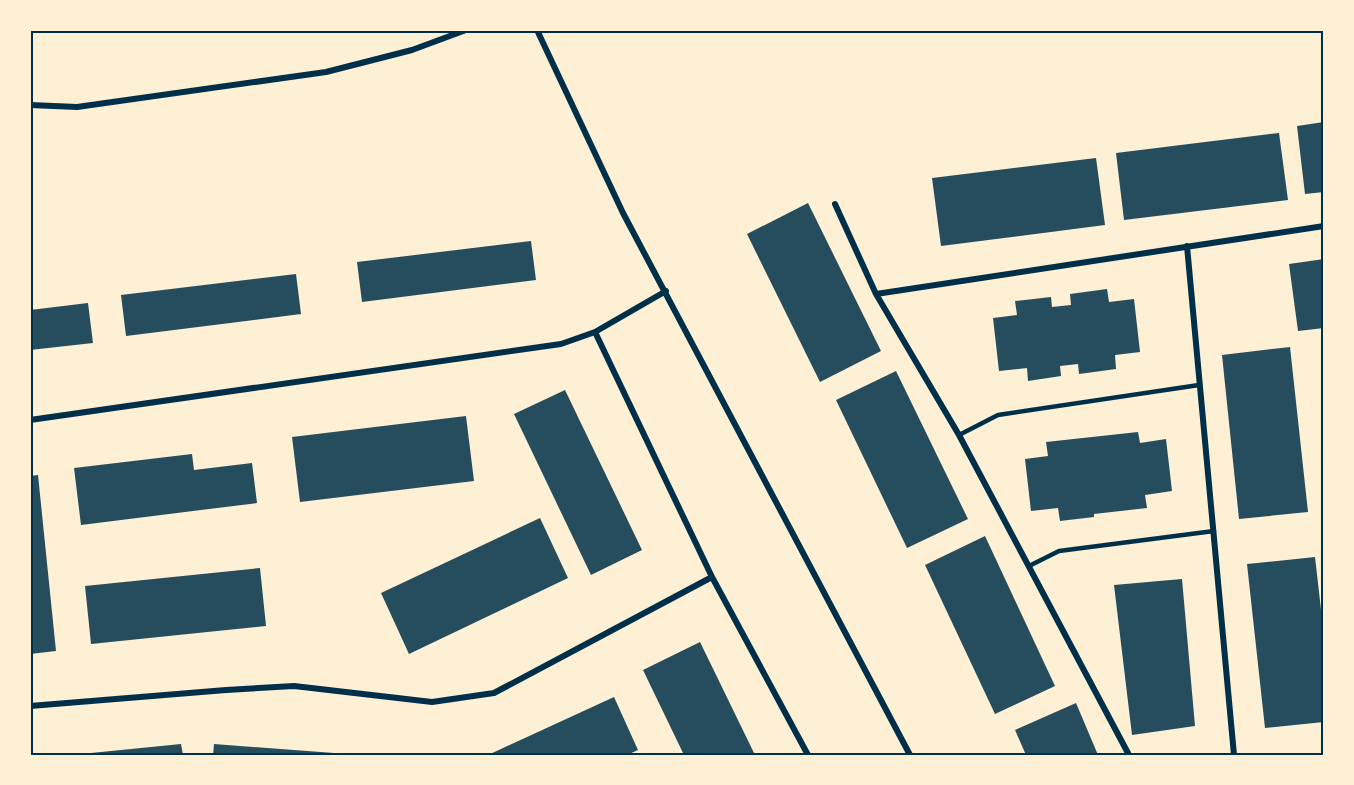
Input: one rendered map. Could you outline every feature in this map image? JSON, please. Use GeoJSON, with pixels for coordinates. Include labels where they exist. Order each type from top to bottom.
{"type":"FeatureCollection","features":[{"type":"Feature","properties":{"kind":"street"},"geometry":{"type":"LineString","coordinates":[[30,105],[77,107],[326,72],[412,50],[465,30]]}},
{"type":"Feature","properties":{"kind":"street"},"geometry":{"type":"LineString","coordinates":[[537,30],[623,213],[910,755]]}},
{"type":"Feature","properties":{"kind":"street"},"geometry":{"type":"LineString","coordinates":[[835,204],[876,294],[959,435],[1129,755]]}},
{"type":"Feature","properties":{"kind":"street"},"geometry":{"type":"LineString","coordinates":[[876,294],[1324,226]]}},
{"type":"Feature","properties":{"kind":"street"},"geometry":{"type":"LineString","coordinates":[[1187,246],[1234,755]]}},
{"type":"Feature","properties":{"kind":"street"},"geometry":{"type":"LineString","coordinates":[[30,420],[561,344],[595,332],[666,291]]}},
{"type":"Feature","properties":{"kind":"street"},"geometry":{"type":"LineString","coordinates":[[595,332],[712,578],[807,755]]}},
{"type":"Feature","properties":{"kind":"street"},"geometry":{"type":"LineString","coordinates":[[30,706],[294,686],[432,702],[494,693],[712,578]]}},
{"type":"Feature","properties":{"kind":"lane"},"geometry":{"type":"LineString","coordinates":[[959,435],[998,415],[1199,386]]}},
{"type":"Feature","properties":{"kind":"lane"},"geometry":{"type":"LineString","coordinates":[[1029,566],[1059,551],[1214,531]]}},
{"type":"Feature","properties":{"kind":"building"},"geometry":{"type":"Polygon","coordinates":[[[1324,122],[1324,192],[1305,194],[1297,126],[1324,122]]]}},
{"type":"Feature","properties":{"kind":"building"},"geometry":{"type":"Polygon","coordinates":[[[1279,133],[1288,200],[1124,220],[1116,153],[1279,133]]]}},
{"type":"Feature","properties":{"kind":"building"},"geometry":{"type":"Polygon","coordinates":[[[1096,158],[1105,225],[941,246],[932,178],[1096,158]]]}},
{"type":"Feature","properties":{"kind":"building"},"geometry":{"type":"Polygon","coordinates":[[[808,203],[881,351],[820,382],[747,234],[808,203]]]}},
{"type":"Feature","properties":{"kind":"building"},"geometry":{"type":"Polygon","coordinates":[[[531,241],[536,280],[362,302],[357,262],[531,241]]]}},
{"type":"Feature","properties":{"kind":"building"},"geometry":{"type":"Polygon","coordinates":[[[1324,259],[1324,328],[1298,331],[1289,264],[1324,259]]]}},
{"type":"Feature","properties":{"kind":"building"},"geometry":{"type":"Polygon","coordinates":[[[296,274],[301,314],[126,336],[121,295],[296,274]]]}},
{"type":"Feature","properties":{"kind":"building"},"geometry":{"type":"Polygon","coordinates":[[[1107,289],[1109,302],[1134,299],[1140,352],[1115,355],[1116,369],[1079,374],[1078,364],[1060,366],[1061,376],[1028,381],[1027,368],[999,371],[993,318],[1017,315],[1015,301],[1051,297],[1052,307],[1071,305],[1070,294],[1107,289]]]}},
{"type":"Feature","properties":{"kind":"building"},"geometry":{"type":"Polygon","coordinates":[[[88,303],[93,343],[30,350],[30,310],[88,303]]]}},
{"type":"Feature","properties":{"kind":"building"},"geometry":{"type":"Polygon","coordinates":[[[1290,347],[1308,512],[1239,519],[1222,355],[1290,347]]]}},
{"type":"Feature","properties":{"kind":"building"},"geometry":{"type":"Polygon","coordinates":[[[896,371],[968,519],[907,548],[836,400],[896,371]]]}},
{"type":"Feature","properties":{"kind":"building"},"geometry":{"type":"Polygon","coordinates":[[[565,390],[642,550],[591,575],[514,414],[565,390]]]}},
{"type":"Feature","properties":{"kind":"building"},"geometry":{"type":"Polygon","coordinates":[[[466,416],[474,481],[300,502],[292,437],[466,416]]]}},
{"type":"Feature","properties":{"kind":"building"},"geometry":{"type":"Polygon","coordinates":[[[1138,432],[1140,443],[1166,439],[1172,491],[1145,495],[1147,508],[1094,514],[1094,517],[1060,521],[1058,508],[1031,511],[1025,459],[1048,456],[1046,442],[1138,432]]]}},
{"type":"Feature","properties":{"kind":"building"},"geometry":{"type":"Polygon","coordinates":[[[192,454],[194,470],[252,463],[257,503],[81,525],[74,468],[192,454]]]}},
{"type":"Feature","properties":{"kind":"building"},"geometry":{"type":"Polygon","coordinates":[[[38,475],[56,651],[30,654],[30,476],[38,475]]]}},
{"type":"Feature","properties":{"kind":"building"},"geometry":{"type":"Polygon","coordinates":[[[540,518],[568,578],[409,654],[381,593],[540,518]]]}},
{"type":"Feature","properties":{"kind":"building"},"geometry":{"type":"Polygon","coordinates":[[[985,536],[1055,686],[995,714],[925,565],[985,536]]]}},
{"type":"Feature","properties":{"kind":"building"},"geometry":{"type":"Polygon","coordinates":[[[1315,557],[1324,636],[1324,722],[1265,728],[1247,564],[1315,557]]]}},
{"type":"Feature","properties":{"kind":"building"},"geometry":{"type":"Polygon","coordinates":[[[260,568],[266,626],[91,644],[85,586],[260,568]]]}},
{"type":"Feature","properties":{"kind":"building"},"geometry":{"type":"Polygon","coordinates":[[[1182,579],[1195,726],[1132,735],[1114,585],[1182,579]]]}},
{"type":"Feature","properties":{"kind":"building"},"geometry":{"type":"Polygon","coordinates":[[[700,642],[755,755],[684,755],[643,670],[700,642]]]}},
{"type":"Feature","properties":{"kind":"building"},"geometry":{"type":"Polygon","coordinates":[[[614,697],[638,750],[627,755],[488,755],[614,697]]]}},
{"type":"Feature","properties":{"kind":"building"},"geometry":{"type":"Polygon","coordinates":[[[1076,703],[1098,755],[1026,755],[1015,730],[1076,703]]]}},
{"type":"Feature","properties":{"kind":"building"},"geometry":{"type":"Polygon","coordinates":[[[181,744],[183,755],[91,755],[91,753],[181,744]]]}},
{"type":"Feature","properties":{"kind":"building"},"geometry":{"type":"Polygon","coordinates":[[[214,744],[334,753],[334,755],[213,755],[214,744]]]}}]}
